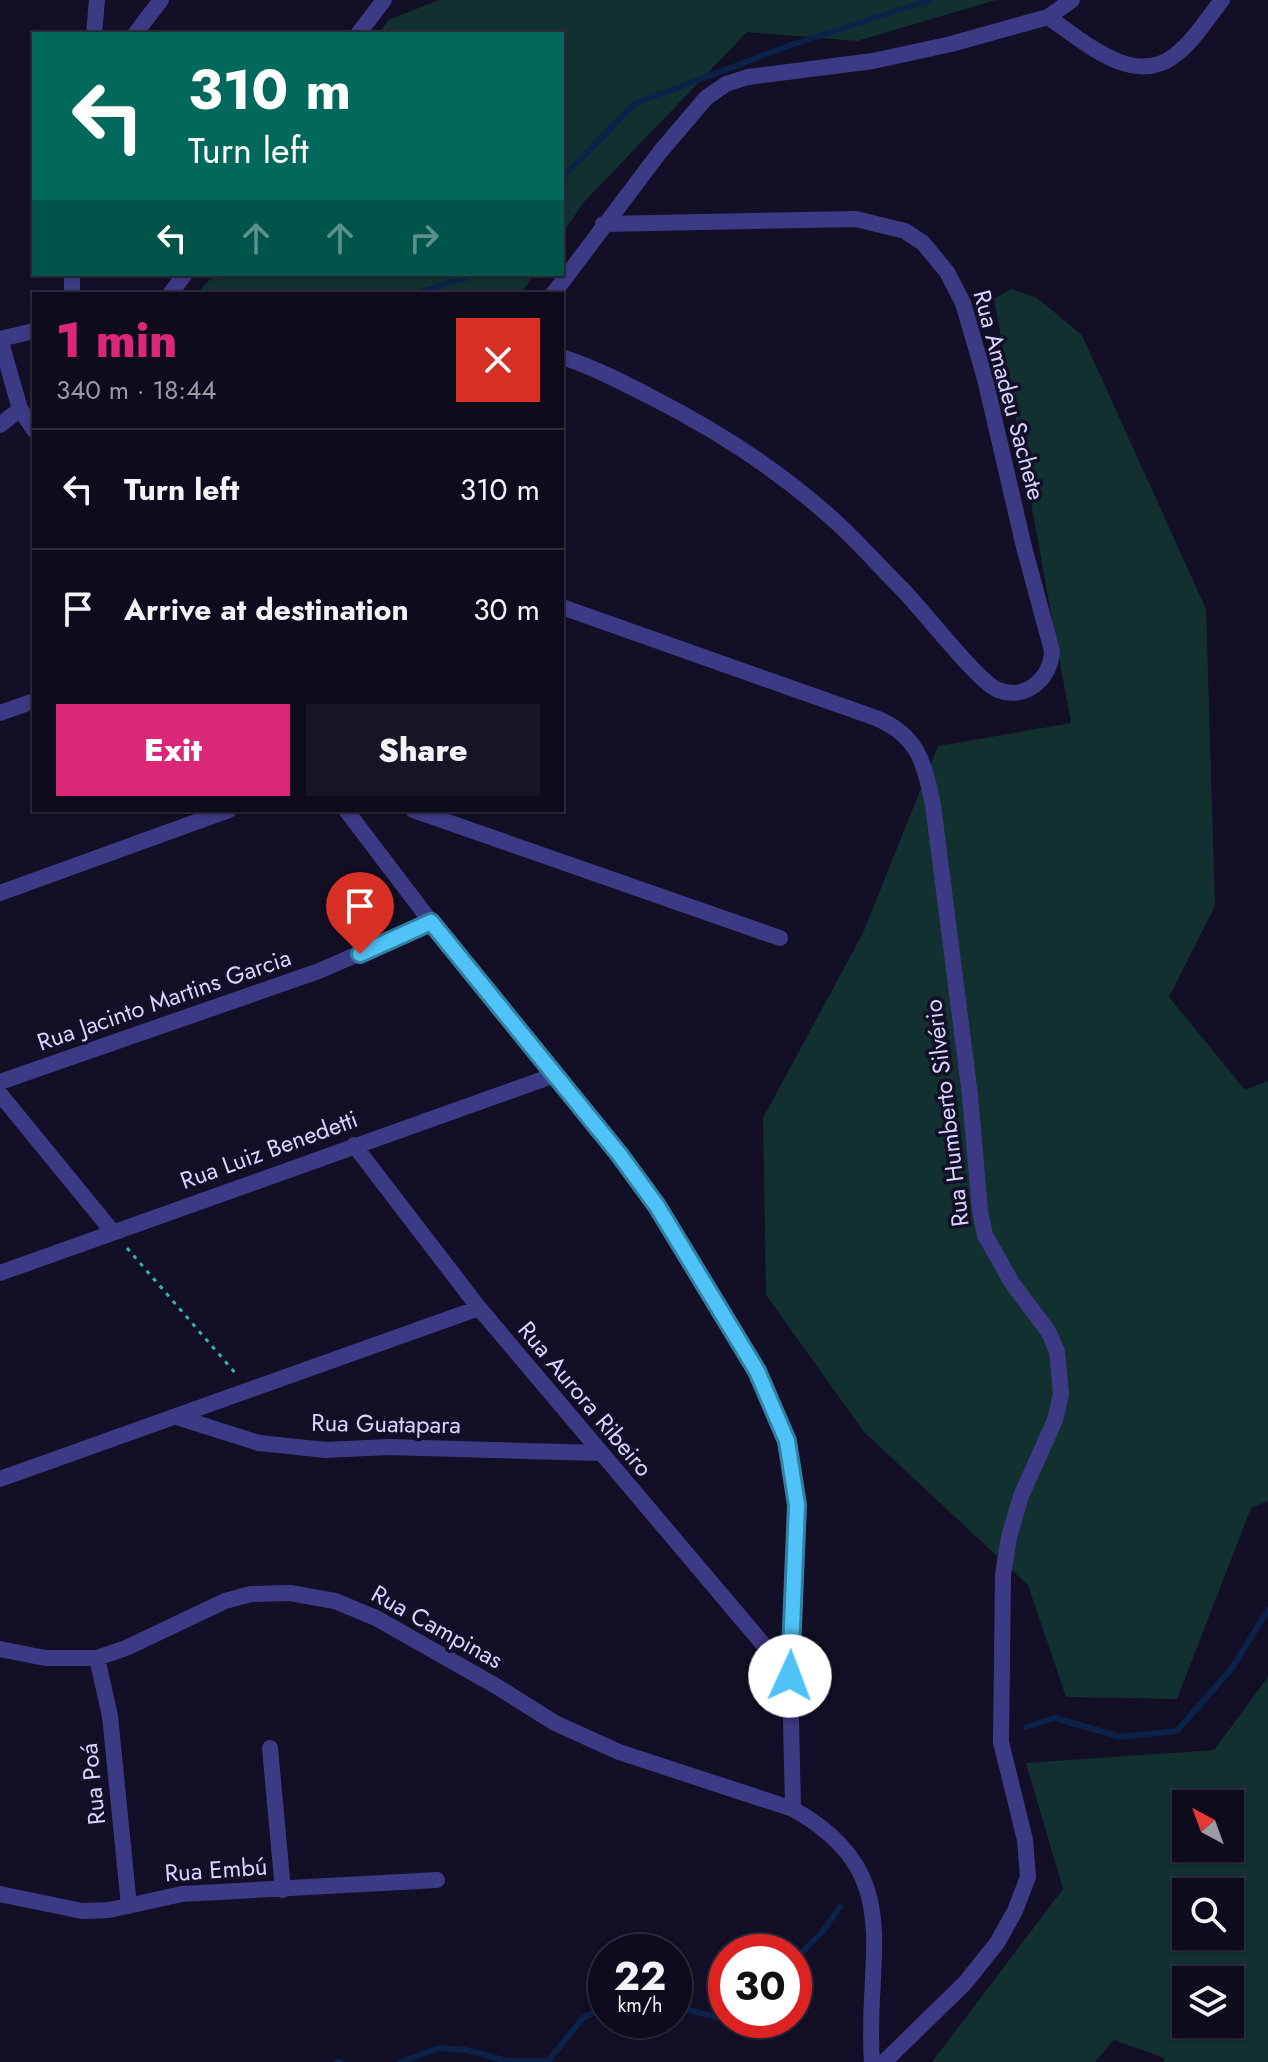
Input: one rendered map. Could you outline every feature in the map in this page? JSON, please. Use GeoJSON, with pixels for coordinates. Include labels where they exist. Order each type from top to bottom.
{"type":"FeatureCollection","features":[{"type":"Feature","properties":{"kind":"street"},"geometry":{"type":"LineString","coordinates":[[94,32],[97,0]]}},
{"type":"Feature","properties":{"kind":"street"},"geometry":{"type":"LineString","coordinates":[[137,32],[161,0]]}},
{"type":"Feature","properties":{"kind":"street"},"geometry":{"type":"LineString","coordinates":[[360,32],[384,0]]}},
{"type":"Feature","properties":{"kind":"street"},"geometry":{"type":"LineString","coordinates":[[554,292],[603,224],[706,98],[726,84],[748,77],[886,58],[951,44],[1048,17],[1072,0]]}},
{"type":"Feature","properties":{"kind":"street"},"geometry":{"type":"LineString","coordinates":[[1048,17],[1108,58],[1129,65],[1149,66],[1162,64],[1175,55],[1222,0]]}},
{"type":"Feature","properties":{"kind":"street","name":"Rua Amadeu Sachete"},"geometry":{"type":"LineString","coordinates":[[564,358],[610,376],[700,422],[804,495],[860,546],[926,613],[982,678],[997,689],[1014,693],[1033,687],[1046,677],[1052,666],[1052,651],[985,379],[963,303],[947,272],[923,243],[905,231],[856,219],[603,224]]}},
{"type":"Feature","properties":{"kind":"street"},"geometry":{"type":"LineString","coordinates":[[32,331],[0,339],[20,409],[32,427]]}},
{"type":"Feature","properties":{"kind":"street"},"geometry":{"type":"LineString","coordinates":[[0,425],[20,409]]}},
{"type":"Feature","properties":{"kind":"street","name":"Rua Humberto Silvério"},"geometry":{"type":"LineString","coordinates":[[564,608],[891,724],[922,758],[933,805],[985,1235],[1012,1283],[1048,1331],[1057,1351],[1061,1394],[1055,1420],[1021,1496],[1009,1537],[1003,1575],[1001,1742],[1025,1840],[1028,1877],[1015,1911],[997,1943],[956,1993],[884,2062]]}},
{"type":"Feature","properties":{"kind":"street"},"geometry":{"type":"LineString","coordinates":[[0,713],[32,702]]}},
{"type":"Feature","properties":{"kind":"street"},"geometry":{"type":"LineString","coordinates":[[0,893],[223,812]]}},
{"type":"Feature","properties":{"kind":"street"},"geometry":{"type":"LineString","coordinates":[[348,812],[657,1206],[757,1371],[776,1411],[787,1441],[797,1505],[790,1676],[793,1809]]}},
{"type":"Feature","properties":{"kind":"street"},"geometry":{"type":"LineString","coordinates":[[419,812],[780,938]]}},
{"type":"Feature","properties":{"kind":"street","name":"Rua Jacinto Martins Garcia"},"geometry":{"type":"LineString","coordinates":[[0,1082],[319,971],[431,922]]}},
{"type":"Feature","properties":{"kind":"street","name":"Rua Luiz Benedetti"},"geometry":{"type":"LineString","coordinates":[[0,1273],[555,1075]]}},
{"type":"Feature","properties":{"kind":"street"},"geometry":{"type":"LineString","coordinates":[[0,1094],[112,1231]]}},
{"type":"Feature","properties":{"kind":"street","name":"Rua Aurora Ribeiro"},"geometry":{"type":"LineString","coordinates":[[354,1145],[479,1308],[790,1676]]}},
{"type":"Feature","properties":{"kind":"street"},"geometry":{"type":"LineString","coordinates":[[0,1479],[479,1308]]}},
{"type":"Feature","properties":{"kind":"street","name":"Rua Guatapara"},"geometry":{"type":"LineString","coordinates":[[177,1417],[259,1443],[326,1450],[388,1447],[599,1453]]}},
{"type":"Feature","properties":{"kind":"street","name":"Rua Campinas"},"geometry":{"type":"LineString","coordinates":[[0,1649],[45,1658],[97,1658],[126,1648],[225,1601],[251,1594],[290,1593],[335,1601],[376,1618],[555,1723],[619,1752],[793,1809],[837,1838],[863,1874],[873,1916],[869,2026],[872,2062]]}},
{"type":"Feature","properties":{"kind":"street","name":"Rua Poá"},"geometry":{"type":"LineString","coordinates":[[97,1658],[110,1716],[129,1906]]}},
{"type":"Feature","properties":{"kind":"street"},"geometry":{"type":"LineString","coordinates":[[270,1748],[283,1890]]}},
{"type":"Feature","properties":{"kind":"street","name":"Rua Embú"},"geometry":{"type":"LineString","coordinates":[[0,1894],[82,1911],[129,1906],[182,1894],[437,1880]]}},
{"type":"Feature","properties":{"kind":"path"},"geometry":{"type":"LineString","coordinates":[[112,1231],[250,1390]]}},
{"type":"Feature","properties":{"kind":"green space"},"geometry":{"type":"Polygon","coordinates":[[[439,0],[996,0],[857,41],[747,32],[584,202],[564,231],[564,32],[380,32],[388,20],[439,0]]]}},
{"type":"Feature","properties":{"kind":"green space"},"geometry":{"type":"Polygon","coordinates":[[[213,276],[533,276],[522,292],[198,292],[213,276]]]}},
{"type":"Feature","properties":{"kind":"green space"},"geometry":{"type":"Polygon","coordinates":[[[1011,289],[1037,298],[1082,335],[1206,609],[1215,906],[1169,997],[1245,1090],[1268,1081],[1268,1501],[1251,1508],[1177,1699],[1066,1697],[1028,1585],[864,1432],[766,1295],[763,1118],[863,933],[938,746],[1071,723],[994,299],[1011,289]]]}},
{"type":"Feature","properties":{"kind":"green space"},"geometry":{"type":"Polygon","coordinates":[[[1268,1677],[1268,2062],[1164,2062],[1164,2058],[1114,2040],[1095,2062],[932,2062],[1063,1889],[1026,1763],[1214,1750],[1268,1677]]]}},
{"type":"Feature","properties":{"kind":"waterway"},"geometry":{"type":"LineString","coordinates":[[564,176],[634,104],[791,45],[930,0]]}},
{"type":"Feature","properties":{"kind":"waterway"},"geometry":{"type":"LineString","coordinates":[[421,292],[466,276]]}},
{"type":"Feature","properties":{"kind":"waterway"},"geometry":{"type":"LineString","coordinates":[[1026,1727],[1055,1718],[1121,1737],[1177,1731],[1232,1668],[1268,1610]]}},
{"type":"Feature","properties":{"kind":"waterway"},"geometry":{"type":"LineString","coordinates":[[812,1942],[840,1907]]}},
{"type":"Feature","properties":{"kind":"waterway"},"geometry":{"type":"LineString","coordinates":[[692,2011],[708,2015]]}},
{"type":"Feature","properties":{"kind":"waterway"},"geometry":{"type":"LineString","coordinates":[[400,2062],[439,2048],[467,2050],[507,2061],[548,2061],[588,2015]]}},
{"type":"Feature","properties":{"kind":"route"},"geometry":{"type":"LineString","coordinates":[[360,954],[431,922],[619,1154],[657,1206],[707,1286],[757,1371],[787,1441],[797,1505],[790,1676]]}}]}
